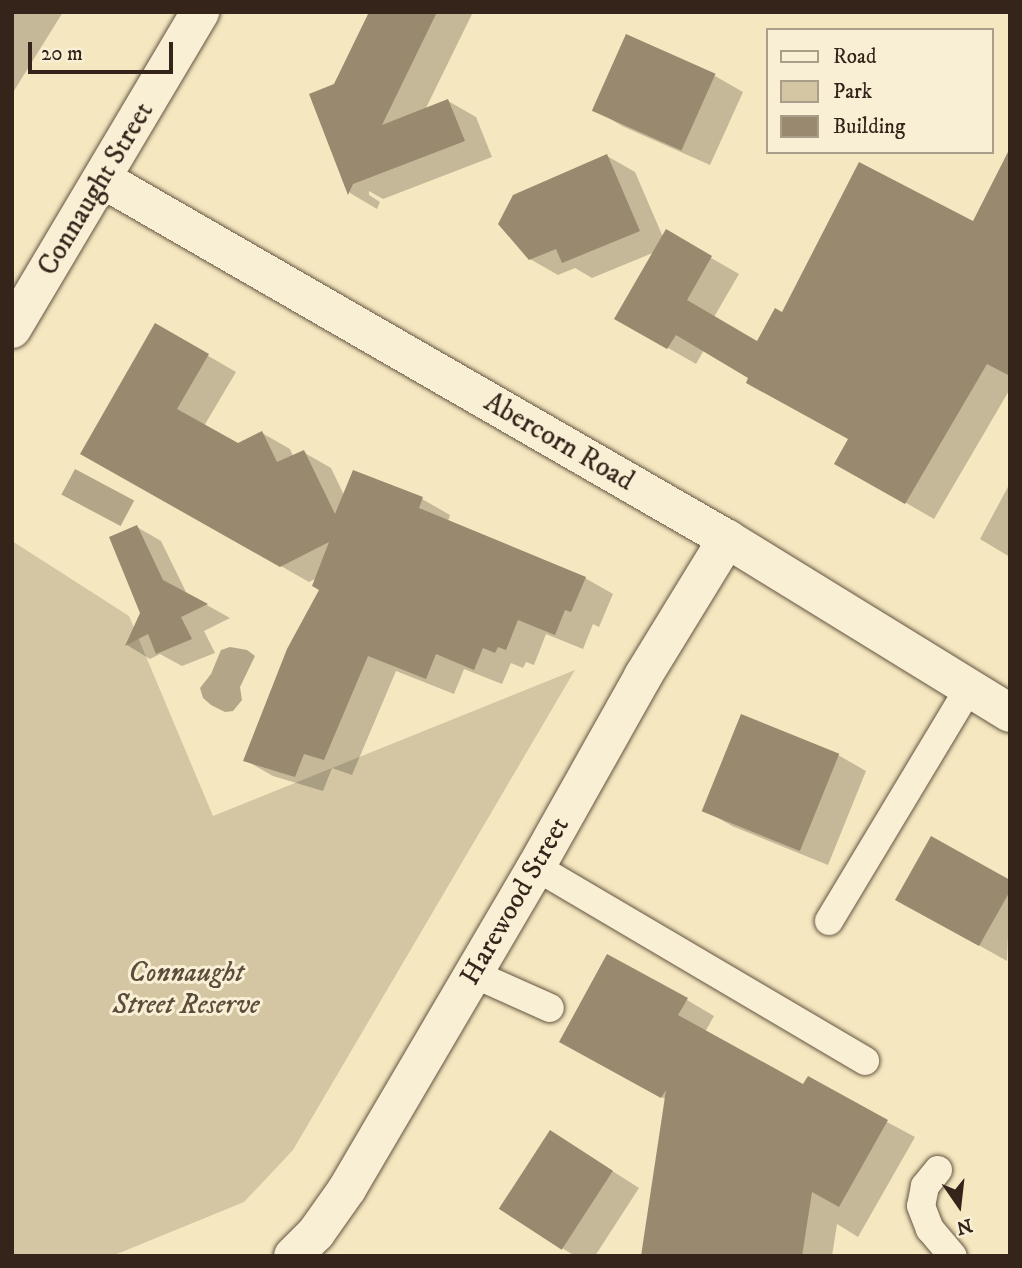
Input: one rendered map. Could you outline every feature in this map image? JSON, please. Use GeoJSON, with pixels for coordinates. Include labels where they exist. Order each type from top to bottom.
{"type":"FeatureCollection","features":[{"type":"Feature","properties":{"kind":"street","name":"Connaught Street"},"geometry":{"type":"LineString","coordinates":[[12,330],[104,180],[200,12]]}},
{"type":"Feature","properties":{"kind":"street","name":"Abercorn Road"},"geometry":{"type":"LineString","coordinates":[[104,180],[727,539],[1010,713]]}},
{"type":"Feature","properties":{"kind":"street","name":"Harewood Street"},"geometry":{"type":"LineString","coordinates":[[312,1248],[536,867],[643,676],[727,539]]}},
{"type":"Feature","properties":{"kind":"lane"},"geometry":{"type":"LineString","coordinates":[[829,921],[969,688]]}},
{"type":"Feature","properties":{"kind":"lane"},"geometry":{"type":"LineString","coordinates":[[536,867],[865,1061]]}},
{"type":"Feature","properties":{"kind":"lane"},"geometry":{"type":"LineString","coordinates":[[474,974],[550,1008]]}},
{"type":"Feature","properties":{"kind":"lane"},"geometry":{"type":"LineString","coordinates":[[938,1170],[925,1186],[921,1206],[930,1229],[953,1256]]}},
{"type":"Feature","properties":{"kind":"green space","name":"Connaught Street Reserve"},"geometry":{"type":"Polygon","coordinates":[[[12,541],[129,616],[213,816],[575,670],[293,1150],[244,1202],[112,1256],[12,1256],[12,541]]]}},
{"type":"Feature","properties":{"kind":"shaded area"},"geometry":{"type":"Polygon","coordinates":[[[75,469],[134,500],[121,526],[61,495],[75,469]]]}},
{"type":"Feature","properties":{"kind":"shaded area"},"geometry":{"type":"Polygon","coordinates":[[[230,647],[247,650],[255,656],[240,687],[242,700],[233,711],[225,712],[203,698],[200,688],[211,674],[221,650],[230,647]]]}},
{"type":"Feature","properties":{"kind":"building"},"geometry":{"type":"Polygon","coordinates":[[[369,12],[437,12],[382,125],[448,99],[465,141],[353,184],[348,195],[309,94],[334,84],[369,12]]]}},
{"type":"Feature","properties":{"kind":"building"},"geometry":{"type":"Polygon","coordinates":[[[626,34],[716,74],[681,151],[592,111],[626,34]]]}},
{"type":"Feature","properties":{"kind":"building"},"geometry":{"type":"Polygon","coordinates":[[[1010,148],[1010,376],[987,364],[905,504],[834,464],[848,439],[746,383],[748,378],[676,335],[667,349],[614,319],[666,229],[712,256],[687,300],[757,341],[775,308],[782,312],[859,162],[973,221],[1010,148]]]}},
{"type":"Feature","properties":{"kind":"building"},"geometry":{"type":"Polygon","coordinates":[[[607,154],[640,231],[562,263],[556,249],[529,260],[498,224],[513,195],[607,154]]]}},
{"type":"Feature","properties":{"kind":"building"},"geometry":{"type":"Polygon","coordinates":[[[155,323],[209,354],[177,409],[238,443],[262,431],[277,462],[304,450],[335,514],[353,470],[423,497],[419,508],[586,577],[571,612],[565,610],[555,635],[518,620],[506,650],[498,647],[495,653],[483,648],[474,670],[436,654],[426,679],[368,656],[324,760],[304,754],[295,777],[243,761],[287,649],[319,590],[312,586],[329,542],[280,567],[80,454],[155,323]]]}},
{"type":"Feature","properties":{"kind":"building"},"geometry":{"type":"Polygon","coordinates":[[[137,525],[163,580],[208,604],[181,617],[192,639],[156,654],[148,634],[125,646],[140,613],[109,537],[137,525]]]}},
{"type":"Feature","properties":{"kind":"building"},"geometry":{"type":"Polygon","coordinates":[[[741,714],[839,754],[800,851],[702,811],[741,714]]]}},
{"type":"Feature","properties":{"kind":"building"},"geometry":{"type":"Polygon","coordinates":[[[931,836],[1010,880],[1010,891],[979,946],[895,900],[931,836]]]}},
{"type":"Feature","properties":{"kind":"building"},"geometry":{"type":"Polygon","coordinates":[[[607,954],[688,998],[678,1015],[803,1084],[808,1076],[888,1120],[839,1207],[812,1192],[802,1256],[641,1256],[666,1090],[661,1098],[559,1042],[607,954]]]}},
{"type":"Feature","properties":{"kind":"building"},"geometry":{"type":"Polygon","coordinates":[[[550,1130],[613,1171],[562,1250],[499,1209],[550,1130]]]}}]}
